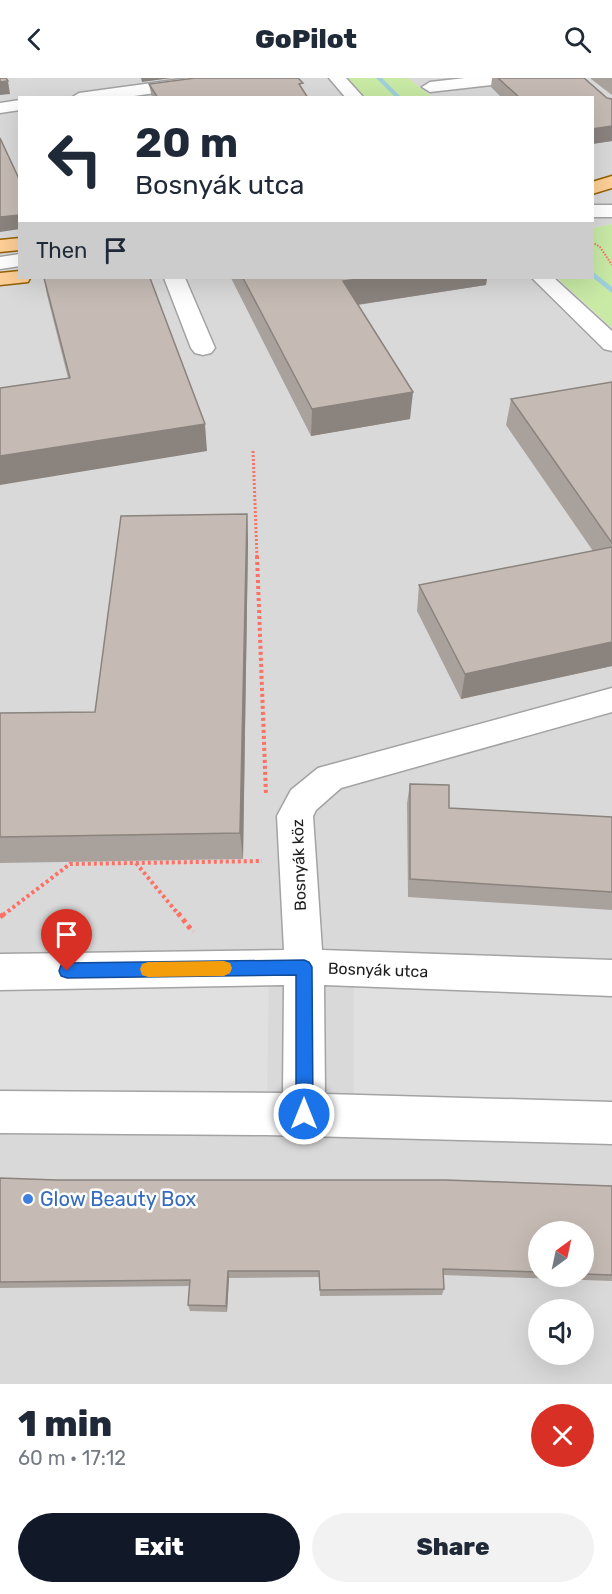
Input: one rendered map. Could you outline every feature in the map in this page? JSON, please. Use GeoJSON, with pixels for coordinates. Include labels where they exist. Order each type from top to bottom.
{"type":"FeatureCollection","features":[{"type":"Feature","properties":{"kind":"main road"},"geometry":{"type":"LineString","coordinates":[[594,170],[612,169]]}},
{"type":"Feature","properties":{"kind":"main road"},"geometry":{"type":"LineString","coordinates":[[594,187],[612,182]]}},
{"type":"Feature","properties":{"kind":"main road"},"geometry":{"type":"LineString","coordinates":[[0,246],[18,244]]}},
{"type":"Feature","properties":{"kind":"main road"},"geometry":{"type":"LineString","coordinates":[[0,279],[18,277]]}},
{"type":"Feature","properties":{"kind":"street"},"geometry":{"type":"LineString","coordinates":[[108,96],[136,94],[226,78]]}},
{"type":"Feature","properties":{"kind":"street"},"geometry":{"type":"LineString","coordinates":[[337,78],[354,96]]}},
{"type":"Feature","properties":{"kind":"street"},"geometry":{"type":"LineString","coordinates":[[430,88],[501,79]]}},
{"type":"Feature","properties":{"kind":"street"},"geometry":{"type":"LineString","coordinates":[[0,108],[18,105]]}},
{"type":"Feature","properties":{"kind":"street"},"geometry":{"type":"LineString","coordinates":[[594,211],[612,211]]}},
{"type":"Feature","properties":{"kind":"street"},"geometry":{"type":"LineString","coordinates":[[0,263],[18,260]]}},
{"type":"Feature","properties":{"kind":"street"},"geometry":{"type":"LineString","coordinates":[[174,279],[203,348]]}},
{"type":"Feature","properties":{"kind":"street"},"geometry":{"type":"LineString","coordinates":[[543,279],[612,344]]}},
{"type":"Feature","properties":{"kind":"street","name":"Bosnyák köz"},"geometry":{"type":"LineString","coordinates":[[304,1114],[304,967],[295,816],[303,800],[330,778],[612,700]]}},
{"type":"Feature","properties":{"kind":"street","name":"Bosnyák utca"},"geometry":{"type":"LineString","coordinates":[[0,972],[304,967],[612,978]]}},
{"type":"Feature","properties":{"kind":"street"},"geometry":{"type":"LineString","coordinates":[[0,1112],[304,1114],[612,1123]]}},
{"type":"Feature","properties":{"kind":"path"},"geometry":{"type":"LineString","coordinates":[[594,243],[600,247],[612,264]]}},
{"type":"Feature","properties":{"kind":"path"},"geometry":{"type":"LineString","coordinates":[[253,451],[267,804]]}},
{"type":"Feature","properties":{"kind":"path"},"geometry":{"type":"LineString","coordinates":[[0,917],[70,864],[269,860]]}},
{"type":"Feature","properties":{"kind":"path"},"geometry":{"type":"LineString","coordinates":[[136,862],[197,938],[185,938]]}},
{"type":"Feature","properties":{"kind":"shaded area"},"geometry":{"type":"Polygon","coordinates":[[[0,78],[346,78],[365,96],[18,96],[18,279],[558,279],[612,328],[612,1384],[0,1384],[0,78]]]}},
{"type":"Feature","properties":{"kind":"shaded area"},"geometry":{"type":"Polygon","coordinates":[[[408,78],[612,78],[612,224],[594,228],[594,96],[431,96],[408,78]]]}},
{"type":"Feature","properties":{"kind":"shaded area"},"geometry":{"type":"Polygon","coordinates":[[[269,968],[267,1114],[0,1112],[0,972],[269,968]]]}},
{"type":"Feature","properties":{"kind":"shaded area"},"geometry":{"type":"Polygon","coordinates":[[[354,969],[612,979],[612,1123],[354,1116],[354,969]]]}},
{"type":"Feature","properties":{"kind":"green space"},"geometry":{"type":"Polygon","coordinates":[[[346,78],[408,78],[431,96],[365,96],[346,78]]]}},
{"type":"Feature","properties":{"kind":"green space"},"geometry":{"type":"Polygon","coordinates":[[[612,224],[612,328],[558,279],[594,279],[594,228],[612,224]]]}},
{"type":"Feature","properties":{"kind":"building"},"geometry":{"type":"Polygon","coordinates":[[[0,78],[6,78],[8,81],[0,82],[0,78]]]}},
{"type":"Feature","properties":{"kind":"building"},"geometry":{"type":"Polygon","coordinates":[[[195,78],[298,78],[303,83],[299,84],[307,96],[157,96],[149,84],[195,78]]]}},
{"type":"Feature","properties":{"kind":"building"},"geometry":{"type":"Polygon","coordinates":[[[498,78],[584,78],[607,98],[612,99],[612,126],[594,129],[594,96],[518,96],[498,78]]]}},
{"type":"Feature","properties":{"kind":"building"},"geometry":{"type":"Polygon","coordinates":[[[0,138],[18,177],[18,215],[0,217],[0,138]]]}},
{"type":"Feature","properties":{"kind":"building"},"geometry":{"type":"Polygon","coordinates":[[[44,279],[150,279],[205,424],[0,456],[0,388],[70,378],[44,279]]]}},
{"type":"Feature","properties":{"kind":"building"},"geometry":{"type":"Polygon","coordinates":[[[244,279],[358,279],[343,281],[413,392],[312,409],[244,279]]]}},
{"type":"Feature","properties":{"kind":"building"},"geometry":{"type":"Polygon","coordinates":[[[612,382],[612,543],[511,399],[612,382]]]}},
{"type":"Feature","properties":{"kind":"building"},"geometry":{"type":"Polygon","coordinates":[[[247,514],[240,833],[0,837],[0,713],[95,712],[121,516],[247,514]]]}},
{"type":"Feature","properties":{"kind":"building"},"geometry":{"type":"Polygon","coordinates":[[[612,547],[612,642],[465,674],[419,585],[612,547]]]}},
{"type":"Feature","properties":{"kind":"building"},"geometry":{"type":"Polygon","coordinates":[[[410,784],[449,785],[449,808],[612,817],[612,892],[410,879],[410,784]]]}},
{"type":"Feature","properties":{"kind":"building"},"geometry":{"type":"Polygon","coordinates":[[[0,1178],[445,1180],[612,1186],[612,1275],[594,1274],[594,1221],[528,1221],[528,1272],[443,1269],[444,1289],[320,1290],[319,1271],[228,1271],[226,1306],[188,1305],[190,1280],[0,1282],[0,1178]]]}},
{"type":"Feature","properties":{"kind":"waterway"},"geometry":{"type":"LineString","coordinates":[[379,78],[398,96]]}},
{"type":"Feature","properties":{"kind":"waterway"},"geometry":{"type":"LineString","coordinates":[[594,275],[612,291]]}},
{"type":"Feature","properties":{"kind":"slow traffic"},"geometry":{"type":"LineString","coordinates":[[148,969],[224,968]]}},
{"type":"Feature","properties":{"kind":"place","name":"Glow Beauty Box"},"geometry":{"type":"Point","coordinates":[28,1199]}},
{"type":"Feature","properties":{"kind":"route"},"geometry":{"type":"LineString","coordinates":[[67,971],[304,967],[304,1114]]}}]}
